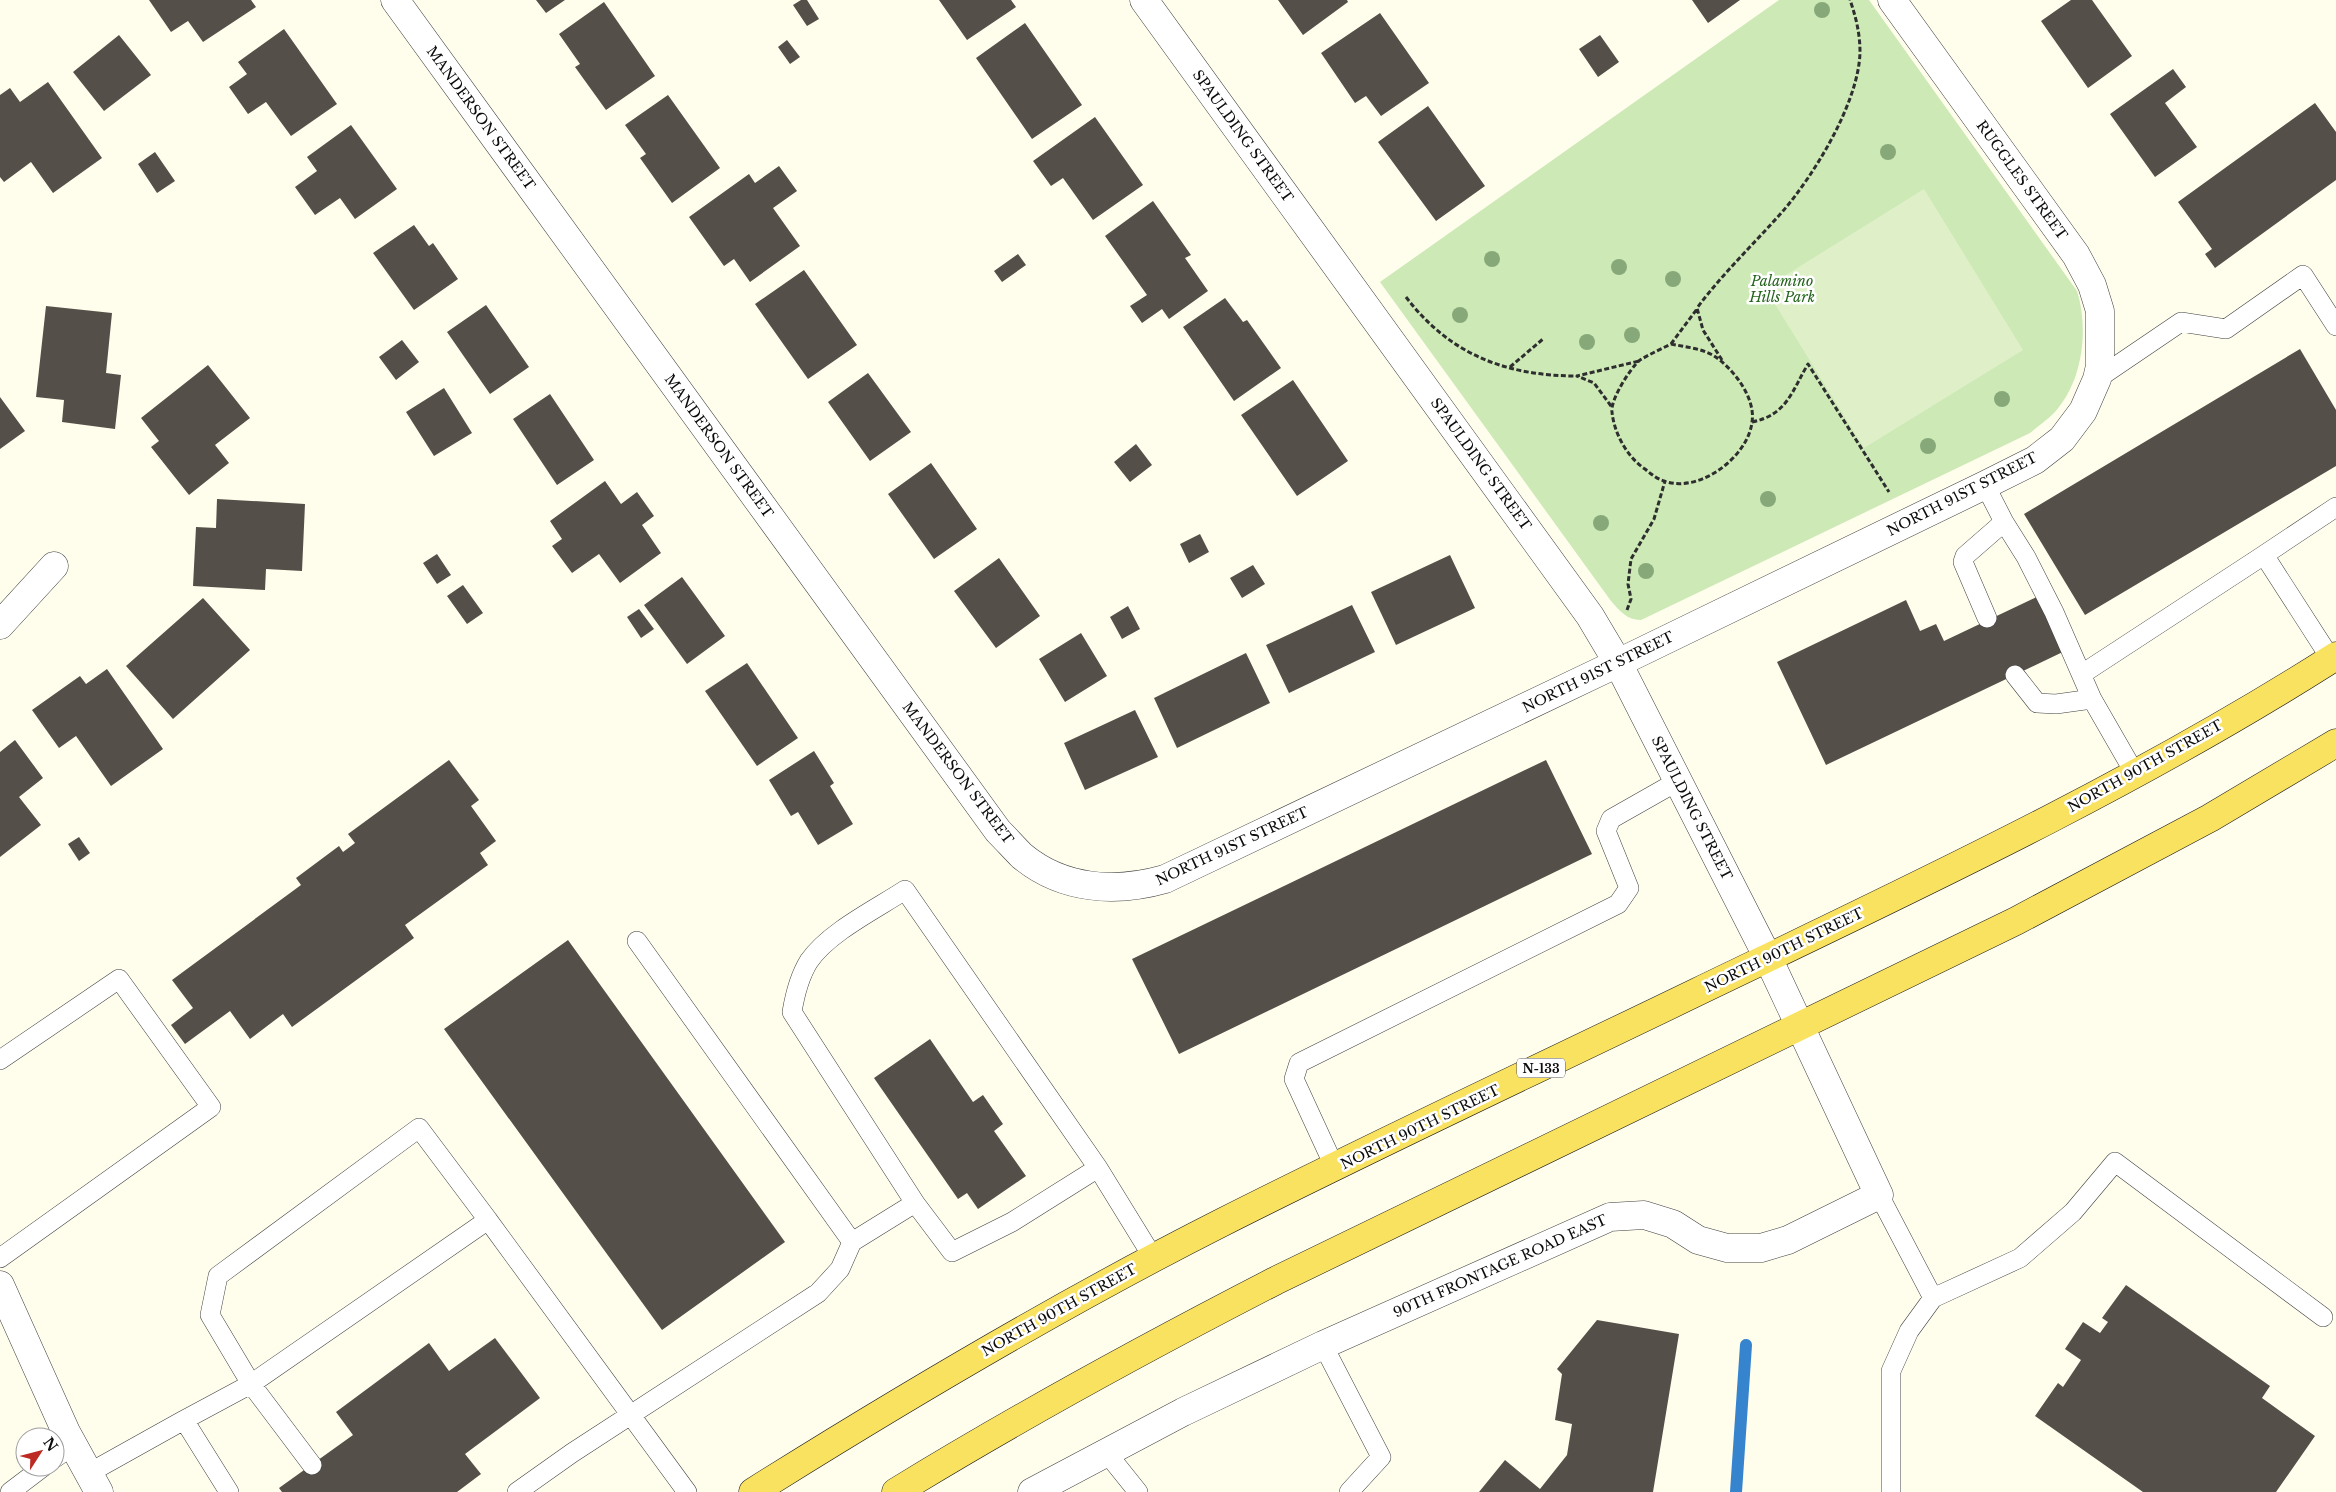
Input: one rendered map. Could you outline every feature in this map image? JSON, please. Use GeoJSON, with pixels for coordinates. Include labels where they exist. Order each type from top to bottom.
{"type":"FeatureCollection","features":[{"type":"Feature","properties":{"kind":"main road","name":"NORTH 90TH STREET"},"geometry":{"type":"LineString","coordinates":[[754,1492],[861,1424],[976,1356],[1220,1224],[2039,824],[2188,743],[2334,657]]}},
{"type":"Feature","properties":{"kind":"main road"},"geometry":{"type":"LineString","coordinates":[[896,1492],[961,1452],[1161,1340],[1275,1281],[2016,921],[2210,818],[2336,743]]}},
{"type":"Feature","properties":{"kind":"street","name":"MANDERSON STREET"},"geometry":{"type":"LineString","coordinates":[[395,0],[998,831],[1022,856],[1058,877]]}},
{"type":"Feature","properties":{"kind":"street","name":"SPAULDING STREET"},"geometry":{"type":"LineString","coordinates":[[1144,0],[1590,616],[1618,663],[1768,958]]}},
{"type":"Feature","properties":{"kind":"street","name":"RUGGLES STREET"},"geometry":{"type":"LineString","coordinates":[[1892,0],[2076,255],[2092,285],[2100,311],[2100,366],[2098,379]]}},
{"type":"Feature","properties":{"kind":"street","name":"NORTH 91ST STREET"},"geometry":{"type":"LineString","coordinates":[[1058,877],[1097,887],[1138,886],[1165,879],[1618,663],[2035,460],[2062,438],[2083,411],[2098,379]]}},
{"type":"Feature","properties":{"kind":"street"},"geometry":{"type":"LineString","coordinates":[[0,625],[54,566]]}},
{"type":"Feature","properties":{"kind":"street"},"geometry":{"type":"LineString","coordinates":[[1768,958],[1879,1195]]}},
{"type":"Feature","properties":{"kind":"street","name":"90TH FRONTAGE ROAD EAST"},"geometry":{"type":"LineString","coordinates":[[1032,1492],[1183,1412],[1323,1346],[1610,1217],[1644,1215],[1673,1224],[1698,1240],[1727,1248],[1761,1248],[1788,1240],[1879,1195]]}},
{"type":"Feature","properties":{"kind":"street"},"geometry":{"type":"LineString","coordinates":[[0,1285],[55,1427]]}},
{"type":"Feature","properties":{"kind":"street"},"geometry":{"type":"LineString","coordinates":[[65,1452],[94,1483]]}},
{"type":"Feature","properties":{"kind":"lane"},"geometry":{"type":"LineString","coordinates":[[2098,379],[2181,322],[2226,329],[2303,276],[2336,326]]}},
{"type":"Feature","properties":{"kind":"lane"},"geometry":{"type":"LineString","coordinates":[[1985,485],[2004,522],[2030,564],[2092,699],[2134,772]]}},
{"type":"Feature","properties":{"kind":"lane"},"geometry":{"type":"LineString","coordinates":[[2082,674],[2336,508]]}},
{"type":"Feature","properties":{"kind":"lane"},"geometry":{"type":"LineString","coordinates":[[1987,618],[1963,562],[1965,556],[2004,522]]}},
{"type":"Feature","properties":{"kind":"lane"},"geometry":{"type":"LineString","coordinates":[[2264,556],[2334,657]]}},
{"type":"Feature","properties":{"kind":"lane"},"geometry":{"type":"LineString","coordinates":[[2015,675],[2037,703],[2056,704],[2092,699]]}},
{"type":"Feature","properties":{"kind":"lane"},"geometry":{"type":"LineString","coordinates":[[1335,1168],[1294,1079],[1299,1063],[1618,904],[1629,888],[1606,830],[1611,819],[1678,781]]}},
{"type":"Feature","properties":{"kind":"lane"},"geometry":{"type":"LineString","coordinates":[[1098,1168],[1012,1222],[952,1252],[915,1203],[792,1012],[796,988],[810,961],[833,937],[906,890],[1098,1168],[1154,1259]]}},
{"type":"Feature","properties":{"kind":"lane"},"geometry":{"type":"LineString","coordinates":[[637,941],[852,1242]]}},
{"type":"Feature","properties":{"kind":"lane"},"geometry":{"type":"LineString","coordinates":[[0,1060],[119,980],[211,1107],[0,1258]]}},
{"type":"Feature","properties":{"kind":"lane"},"geometry":{"type":"LineString","coordinates":[[312,1465],[251,1384],[210,1314],[218,1276],[419,1128],[632,1414],[687,1492]]}},
{"type":"Feature","properties":{"kind":"lane"},"geometry":{"type":"LineString","coordinates":[[1891,1492],[1891,1371],[1909,1331],[1933,1298],[2020,1258],[2073,1212],[2115,1162],[2323,1317]]}},
{"type":"Feature","properties":{"kind":"lane"},"geometry":{"type":"LineString","coordinates":[[1879,1195],[1933,1298]]}},
{"type":"Feature","properties":{"kind":"lane"},"geometry":{"type":"LineString","coordinates":[[517,1492],[632,1414],[818,1293],[840,1269],[852,1242],[915,1203]]}},
{"type":"Feature","properties":{"kind":"lane"},"geometry":{"type":"LineString","coordinates":[[94,1483],[184,1420],[251,1384],[488,1220]]}},
{"type":"Feature","properties":{"kind":"lane"},"geometry":{"type":"LineString","coordinates":[[1323,1346],[1381,1456],[1349,1492]]}},
{"type":"Feature","properties":{"kind":"lane"},"geometry":{"type":"LineString","coordinates":[[184,1420],[229,1492]]}},
{"type":"Feature","properties":{"kind":"lane"},"geometry":{"type":"LineString","coordinates":[[1106,1452],[1138,1492]]}},
{"type":"Feature","properties":{"kind":"lane"},"geometry":{"type":"LineString","coordinates":[[10,1492],[30,1477]]}},
{"type":"Feature","properties":{"kind":"path"},"geometry":{"type":"LineString","coordinates":[[1403,293],[1414,308],[1454,344],[1483,360],[1499,366],[1542,375],[1577,376],[1639,361],[1671,344],[1714,284],[1783,211],[1804,184],[1846,109],[1855,81],[1860,53],[1858,29],[1850,0]]}},
{"type":"Feature","properties":{"kind":"path"},"geometry":{"type":"LineString","coordinates":[[1577,376],[1594,383],[1611,407],[1613,418],[1628,453],[1639,465],[1665,481],[1686,482],[1719,471],[1731,461],[1742,447],[1752,422],[1750,404],[1743,387],[1724,363],[1703,330],[1697,308]]}},
{"type":"Feature","properties":{"kind":"path"},"geometry":{"type":"LineString","coordinates":[[1510,367],[1543,339]]}},
{"type":"Feature","properties":{"kind":"path"},"geometry":{"type":"LineString","coordinates":[[1671,344],[1699,349],[1713,355],[1724,363]]}},
{"type":"Feature","properties":{"kind":"path"},"geometry":{"type":"LineString","coordinates":[[1611,407],[1627,376],[1639,361]]}},
{"type":"Feature","properties":{"kind":"path"},"geometry":{"type":"LineString","coordinates":[[1752,422],[1775,414],[1792,392],[1808,364],[1908,522]]}},
{"type":"Feature","properties":{"kind":"path"},"geometry":{"type":"LineString","coordinates":[[1625,615],[1631,599],[1628,584],[1631,559],[1654,519],[1665,481]]}},
{"type":"Feature","properties":{"kind":"green space","name":"Palamino Hills Park"},"geometry":{"type":"Polygon","coordinates":[[[1779,0],[1869,0],[2077,291],[2083,322],[2081,355],[2072,386],[2064,400],[2054,413],[2030,433],[1641,620],[1636,620],[1624,614],[1611,601],[1380,282],[1779,0]]]}},
{"type":"Feature","properties":{"kind":"green space"},"geometry":{"type":"Polygon","coordinates":[[[1924,189],[2023,350],[1864,448],[1765,288],[1924,189]]]}},
{"type":"Feature","properties":{"kind":"building"},"geometry":{"type":"Polygon","coordinates":[[[149,0],[251,0],[256,7],[203,42],[188,21],[171,32],[149,0]]]}},
{"type":"Feature","properties":{"kind":"building"},"geometry":{"type":"Polygon","coordinates":[[[536,0],[565,0],[546,13],[536,0]]]}},
{"type":"Feature","properties":{"kind":"building"},"geometry":{"type":"Polygon","coordinates":[[[801,0],[807,0],[819,19],[807,26],[793,5],[801,0]]]}},
{"type":"Feature","properties":{"kind":"building"},"geometry":{"type":"Polygon","coordinates":[[[939,0],[1011,0],[1016,7],[967,40],[939,0]]]}},
{"type":"Feature","properties":{"kind":"building"},"geometry":{"type":"Polygon","coordinates":[[[1278,0],[1347,0],[1348,2],[1303,35],[1278,0]]]}},
{"type":"Feature","properties":{"kind":"building"},"geometry":{"type":"Polygon","coordinates":[[[1692,0],[1740,0],[1708,23],[1692,0]]]}},
{"type":"Feature","properties":{"kind":"building"},"geometry":{"type":"Polygon","coordinates":[[[2071,0],[2092,0],[2132,56],[2088,88],[2041,21],[2071,0]]]}},
{"type":"Feature","properties":{"kind":"building"},"geometry":{"type":"Polygon","coordinates":[[[604,2],[655,76],[606,110],[575,67],[580,64],[559,34],[604,2]]]}},
{"type":"Feature","properties":{"kind":"building"},"geometry":{"type":"Polygon","coordinates":[[[1380,13],[1429,83],[1381,116],[1366,96],[1355,103],[1321,53],[1380,13]]]}},
{"type":"Feature","properties":{"kind":"building"},"geometry":{"type":"Polygon","coordinates":[[[1025,23],[1082,105],[1032,139],[976,58],[1025,23]]]}},
{"type":"Feature","properties":{"kind":"building"},"geometry":{"type":"Polygon","coordinates":[[[284,29],[337,104],[291,136],[266,102],[248,114],[229,87],[247,74],[238,62],[284,29]]]}},
{"type":"Feature","properties":{"kind":"building"},"geometry":{"type":"Polygon","coordinates":[[[119,35],[151,75],[104,111],[73,72],[119,35]]]}},
{"type":"Feature","properties":{"kind":"building"},"geometry":{"type":"Polygon","coordinates":[[[1600,35],[1619,62],[1598,77],[1579,49],[1600,35]]]}},
{"type":"Feature","properties":{"kind":"building"},"geometry":{"type":"Polygon","coordinates":[[[787,40],[800,57],[790,64],[778,47],[787,40]]]}},
{"type":"Feature","properties":{"kind":"building"},"geometry":{"type":"Polygon","coordinates":[[[2173,69],[2186,87],[2165,103],[2197,147],[2155,177],[2110,114],[2173,69]]]}},
{"type":"Feature","properties":{"kind":"building"},"geometry":{"type":"Polygon","coordinates":[[[48,82],[102,158],[53,193],[31,162],[4,182],[0,177],[0,95],[10,88],[20,102],[48,82]]]}},
{"type":"Feature","properties":{"kind":"building"},"geometry":{"type":"Polygon","coordinates":[[[668,95],[720,168],[672,203],[640,158],[646,154],[625,125],[668,95]]]}},
{"type":"Feature","properties":{"kind":"building"},"geometry":{"type":"Polygon","coordinates":[[[2315,103],[2336,132],[2336,180],[2215,268],[2205,254],[2212,249],[2178,202],[2315,103]]]}},
{"type":"Feature","properties":{"kind":"building"},"geometry":{"type":"Polygon","coordinates":[[[1428,106],[1485,186],[1436,221],[1378,142],[1428,106]]]}},
{"type":"Feature","properties":{"kind":"building"},"geometry":{"type":"Polygon","coordinates":[[[1095,117],[1143,185],[1093,220],[1063,178],[1051,186],[1033,161],[1095,117]]]}},
{"type":"Feature","properties":{"kind":"building"},"geometry":{"type":"Polygon","coordinates":[[[351,125],[397,189],[355,219],[340,198],[315,215],[295,187],[317,171],[307,157],[351,125]]]}},
{"type":"Feature","properties":{"kind":"building"},"geometry":{"type":"Polygon","coordinates":[[[155,152],[175,181],[157,193],[138,164],[155,152]]]}},
{"type":"Feature","properties":{"kind":"building"},"geometry":{"type":"Polygon","coordinates":[[[779,166],[797,191],[773,208],[800,246],[750,282],[734,259],[724,266],[689,217],[749,174],[755,183],[779,166]]]}},
{"type":"Feature","properties":{"kind":"building"},"geometry":{"type":"Polygon","coordinates":[[[1153,201],[1191,255],[1185,258],[1208,291],[1169,319],[1162,309],[1142,323],[1130,306],[1147,295],[1105,236],[1153,201]]]}},
{"type":"Feature","properties":{"kind":"building"},"geometry":{"type":"Polygon","coordinates":[[[414,225],[429,246],[433,243],[458,279],[414,310],[373,253],[414,225]]]}},
{"type":"Feature","properties":{"kind":"building"},"geometry":{"type":"Polygon","coordinates":[[[1018,254],[1026,265],[1002,282],[994,271],[1018,254]]]}},
{"type":"Feature","properties":{"kind":"building"},"geometry":{"type":"Polygon","coordinates":[[[804,270],[857,345],[808,379],[755,304],[804,270]]]}},
{"type":"Feature","properties":{"kind":"building"},"geometry":{"type":"Polygon","coordinates":[[[1225,298],[1243,322],[1247,320],[1281,368],[1234,401],[1183,327],[1225,298]]]}},
{"type":"Feature","properties":{"kind":"building"},"geometry":{"type":"Polygon","coordinates":[[[486,305],[529,367],[490,394],[447,332],[486,305]]]}},
{"type":"Feature","properties":{"kind":"building"},"geometry":{"type":"Polygon","coordinates":[[[46,306],[112,313],[106,373],[121,375],[115,429],[62,422],[64,400],[36,397],[46,306]]]}},
{"type":"Feature","properties":{"kind":"building"},"geometry":{"type":"Polygon","coordinates":[[[402,340],[419,362],[396,380],[379,357],[402,340]]]}},
{"type":"Feature","properties":{"kind":"building"},"geometry":{"type":"Polygon","coordinates":[[[2300,349],[2336,410],[2336,466],[2085,615],[2024,514],[2300,349]]]}},
{"type":"Feature","properties":{"kind":"building"},"geometry":{"type":"Polygon","coordinates":[[[208,365],[250,418],[215,445],[229,463],[189,495],[151,447],[159,441],[141,418],[208,365]]]}},
{"type":"Feature","properties":{"kind":"building"},"geometry":{"type":"Polygon","coordinates":[[[868,373],[911,432],[870,461],[828,402],[868,373]]]}},
{"type":"Feature","properties":{"kind":"building"},"geometry":{"type":"Polygon","coordinates":[[[1293,380],[1348,461],[1297,496],[1241,415],[1293,380]]]}},
{"type":"Feature","properties":{"kind":"building"},"geometry":{"type":"Polygon","coordinates":[[[444,388],[472,433],[434,456],[406,412],[444,388]]]}},
{"type":"Feature","properties":{"kind":"building"},"geometry":{"type":"Polygon","coordinates":[[[550,394],[594,460],[557,485],[513,419],[550,394]]]}},
{"type":"Feature","properties":{"kind":"building"},"geometry":{"type":"Polygon","coordinates":[[[0,397],[25,431],[0,449],[0,397]]]}},
{"type":"Feature","properties":{"kind":"building"},"geometry":{"type":"Polygon","coordinates":[[[1136,444],[1152,465],[1130,482],[1114,462],[1136,444]]]}},
{"type":"Feature","properties":{"kind":"building"},"geometry":{"type":"Polygon","coordinates":[[[931,463],[977,529],[934,559],[888,494],[931,463]]]}},
{"type":"Feature","properties":{"kind":"building"},"geometry":{"type":"Polygon","coordinates":[[[605,481],[621,504],[637,492],[654,516],[642,525],[661,553],[620,583],[599,554],[572,573],[552,546],[562,539],[550,521],[605,481]]]}},
{"type":"Feature","properties":{"kind":"building"},"geometry":{"type":"Polygon","coordinates":[[[217,499],[305,504],[302,571],[266,569],[265,590],[193,586],[196,527],[216,528],[217,499]]]}},
{"type":"Feature","properties":{"kind":"building"},"geometry":{"type":"Polygon","coordinates":[[[1200,534],[1209,552],[1189,563],[1180,544],[1200,534]]]}},
{"type":"Feature","properties":{"kind":"building"},"geometry":{"type":"Polygon","coordinates":[[[437,554],[451,575],[437,584],[423,563],[437,554]]]}},
{"type":"Feature","properties":{"kind":"building"},"geometry":{"type":"Polygon","coordinates":[[[1450,555],[1475,608],[1396,645],[1371,592],[1450,555]]]}},
{"type":"Feature","properties":{"kind":"building"},"geometry":{"type":"Polygon","coordinates":[[[999,558],[1040,616],[996,648],[954,591],[999,558]]]}},
{"type":"Feature","properties":{"kind":"building"},"geometry":{"type":"Polygon","coordinates":[[[1253,565],[1265,584],[1242,598],[1230,578],[1253,565]]]}},
{"type":"Feature","properties":{"kind":"building"},"geometry":{"type":"Polygon","coordinates":[[[682,577],[725,636],[687,664],[644,605],[682,577]]]}},
{"type":"Feature","properties":{"kind":"building"},"geometry":{"type":"Polygon","coordinates":[[[463,585],[483,613],[467,624],[447,596],[463,585]]]}},
{"type":"Feature","properties":{"kind":"building"},"geometry":{"type":"Polygon","coordinates":[[[2043,594],[2069,649],[1826,765],[1777,662],[1906,600],[1920,631],[1936,624],[1944,641],[2043,594]]]}},
{"type":"Feature","properties":{"kind":"building"},"geometry":{"type":"Polygon","coordinates":[[[203,598],[250,650],[173,719],[126,666],[203,598]]]}},
{"type":"Feature","properties":{"kind":"building"},"geometry":{"type":"Polygon","coordinates":[[[1352,605],[1375,652],[1289,693],[1266,645],[1352,605]]]}},
{"type":"Feature","properties":{"kind":"building"},"geometry":{"type":"Polygon","coordinates":[[[1128,606],[1140,629],[1122,639],[1110,617],[1128,606]]]}},
{"type":"Feature","properties":{"kind":"building"},"geometry":{"type":"Polygon","coordinates":[[[639,609],[654,629],[641,638],[627,617],[639,609]]]}},
{"type":"Feature","properties":{"kind":"building"},"geometry":{"type":"Polygon","coordinates":[[[1081,633],[1107,676],[1065,702],[1039,659],[1081,633]]]}},
{"type":"Feature","properties":{"kind":"building"},"geometry":{"type":"Polygon","coordinates":[[[1246,653],[1270,703],[1177,748],[1154,698],[1246,653]]]}},
{"type":"Feature","properties":{"kind":"building"},"geometry":{"type":"Polygon","coordinates":[[[747,663],[798,738],[757,766],[705,691],[747,663]]]}},
{"type":"Feature","properties":{"kind":"building"},"geometry":{"type":"Polygon","coordinates":[[[107,669],[163,749],[111,786],[76,736],[59,748],[32,710],[80,676],[86,684],[107,669]]]}},
{"type":"Feature","properties":{"kind":"building"},"geometry":{"type":"Polygon","coordinates":[[[1135,710],[1158,757],[1085,790],[1064,743],[1135,710]]]}},
{"type":"Feature","properties":{"kind":"building"},"geometry":{"type":"Polygon","coordinates":[[[15,740],[43,778],[19,797],[41,825],[0,857],[0,752],[15,740]]]}},
{"type":"Feature","properties":{"kind":"building"},"geometry":{"type":"Polygon","coordinates":[[[814,751],[834,783],[830,786],[853,824],[818,845],[798,812],[791,816],[769,780],[814,751]]]}},
{"type":"Feature","properties":{"kind":"building"},"geometry":{"type":"Polygon","coordinates":[[[449,760],[479,800],[471,806],[496,841],[480,853],[488,865],[405,925],[414,938],[292,1027],[283,1014],[250,1039],[230,1011],[185,1044],[171,1025],[193,1008],[172,980],[301,885],[296,878],[339,846],[343,852],[355,843],[348,834],[449,760]]]}},
{"type":"Feature","properties":{"kind":"building"},"geometry":{"type":"Polygon","coordinates":[[[1546,760],[1592,854],[1179,1054],[1132,959],[1546,760]]]}},
{"type":"Feature","properties":{"kind":"building"},"geometry":{"type":"Polygon","coordinates":[[[79,837],[90,853],[79,861],[68,844],[79,837]]]}},
{"type":"Feature","properties":{"kind":"building"},"geometry":{"type":"Polygon","coordinates":[[[568,940],[785,1242],[662,1330],[444,1029],[568,940]]]}},
{"type":"Feature","properties":{"kind":"building"},"geometry":{"type":"Polygon","coordinates":[[[930,1039],[973,1102],[983,1095],[1003,1124],[994,1131],[1026,1176],[978,1209],[967,1193],[958,1199],[874,1078],[930,1039]]]}},
{"type":"Feature","properties":{"kind":"building"},"geometry":{"type":"Polygon","coordinates":[[[2126,1285],[2270,1386],[2262,1398],[2315,1436],[2276,1492],[2143,1492],[2035,1416],[2058,1383],[2063,1387],[2081,1360],[2065,1349],[2083,1322],[2100,1333],[2108,1322],[2102,1318],[2126,1285]]]}},
{"type":"Feature","properties":{"kind":"building"},"geometry":{"type":"Polygon","coordinates":[[[1597,1320],[1679,1334],[1653,1492],[1479,1492],[1505,1460],[1540,1489],[1567,1455],[1572,1424],[1555,1420],[1562,1374],[1557,1369],[1597,1320]]]}},
{"type":"Feature","properties":{"kind":"building"},"geometry":{"type":"Polygon","coordinates":[[[495,1338],[540,1398],[465,1454],[481,1474],[457,1492],[282,1492],[279,1488],[353,1435],[336,1412],[429,1343],[449,1371],[495,1338]]]}},
{"type":"Feature","properties":{"kind":"waterway"},"geometry":{"type":"LineString","coordinates":[[1736,1492],[1746,1345]]}}]}
